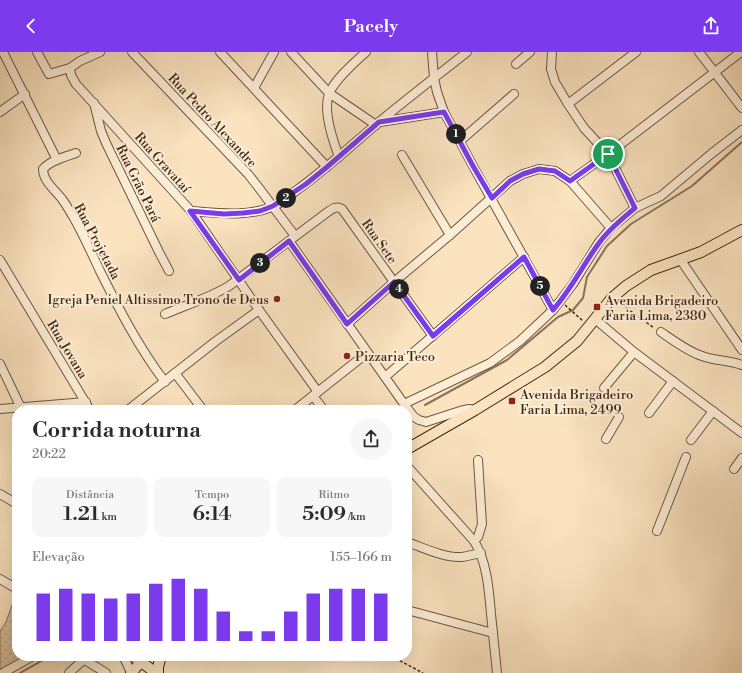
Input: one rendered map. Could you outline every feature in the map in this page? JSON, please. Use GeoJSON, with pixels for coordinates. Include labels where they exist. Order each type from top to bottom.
{"type":"FeatureCollection","features":[{"type":"Feature","properties":{"kind":"main road"},"geometry":{"type":"LineString","coordinates":[[412,446],[475,410],[563,353],[577,341],[612,298],[626,286],[651,270],[702,252],[742,230]]}},
{"type":"Feature","properties":{"kind":"main road"},"geometry":{"type":"LineString","coordinates":[[131,673],[141,661]]}},
{"type":"Feature","properties":{"kind":"main road"},"geometry":{"type":"LineString","coordinates":[[145,661],[157,673]]}},
{"type":"Feature","properties":{"kind":"main road"},"geometry":{"type":"LineString","coordinates":[[157,673],[160,661]]}},
{"type":"Feature","properties":{"kind":"street"},"geometry":{"type":"LineString","coordinates":[[3,52],[57,160],[76,153]]}},
{"type":"Feature","properties":{"kind":"street"},"geometry":{"type":"LineString","coordinates":[[37,52],[49,74],[70,68],[80,61],[100,52]]}},
{"type":"Feature","properties":{"kind":"street","name":"Rua Pedro Alexandre"},"geometry":{"type":"LineString","coordinates":[[132,52],[248,174],[273,206],[347,324],[404,404]]}},
{"type":"Feature","properties":{"kind":"street"},"geometry":{"type":"LineString","coordinates":[[220,52],[327,167]]}},
{"type":"Feature","properties":{"kind":"street"},"geometry":{"type":"LineString","coordinates":[[254,88],[274,52]]}},
{"type":"Feature","properties":{"kind":"street"},"geometry":{"type":"LineString","coordinates":[[291,52],[329,93],[378,124],[444,112]]}},
{"type":"Feature","properties":{"kind":"street"},"geometry":{"type":"LineString","coordinates":[[339,157],[332,139],[329,119],[329,93],[349,68],[366,52]]}},
{"type":"Feature","properties":{"kind":"street"},"geometry":{"type":"LineString","coordinates":[[432,52],[434,78],[444,112],[553,310]]}},
{"type":"Feature","properties":{"kind":"street"},"geometry":{"type":"LineString","coordinates":[[190,211],[224,214],[243,213],[260,211],[273,206],[306,184],[467,52]]}},
{"type":"Feature","properties":{"kind":"street"},"geometry":{"type":"LineString","coordinates":[[516,64],[530,52]]}},
{"type":"Feature","properties":{"kind":"street"},"geometry":{"type":"LineString","coordinates":[[552,52],[551,69],[555,82],[584,128],[608,154],[635,208]]}},
{"type":"Feature","properties":{"kind":"street"},"geometry":{"type":"LineString","coordinates":[[568,104],[636,52]]}},
{"type":"Feature","properties":{"kind":"street"},"geometry":{"type":"LineString","coordinates":[[699,52],[742,108]]}},
{"type":"Feature","properties":{"kind":"street"},"geometry":{"type":"LineString","coordinates":[[570,181],[608,154],[741,52]]}},
{"type":"Feature","properties":{"kind":"street","name":"Rua Gravataí"},"geometry":{"type":"LineString","coordinates":[[70,68],[73,80],[190,211],[239,280],[316,394],[322,405]]}},
{"type":"Feature","properties":{"kind":"street"},"geometry":{"type":"LineString","coordinates":[[0,112],[25,94]]}},
{"type":"Feature","properties":{"kind":"street"},"geometry":{"type":"LineString","coordinates":[[460,141],[514,94]]}},
{"type":"Feature","properties":{"kind":"street","name":"Rua Grão Pará"},"geometry":{"type":"LineString","coordinates":[[94,103],[106,143],[169,271]]}},
{"type":"Feature","properties":{"kind":"street"},"geometry":{"type":"LineString","coordinates":[[404,404],[490,363],[520,341],[553,310],[573,284],[599,242],[611,228],[635,208],[661,196],[742,130]]}},
{"type":"Feature","properties":{"kind":"street"},"geometry":{"type":"LineString","coordinates":[[402,155],[450,235]]}},
{"type":"Feature","properties":{"kind":"street","name":"Rua Projetada"},"geometry":{"type":"LineString","coordinates":[[57,160],[46,165],[43,169],[45,178],[79,226],[100,272],[130,327],[150,361],[165,382]]}},
{"type":"Feature","properties":{"kind":"street"},"geometry":{"type":"LineString","coordinates":[[347,324],[510,181],[523,174],[539,169],[555,171],[570,181],[611,228]]}},
{"type":"Feature","properties":{"kind":"street","name":"Rua Sete"},"geometry":{"type":"LineString","coordinates":[[292,238],[334,208],[338,207],[342,209],[433,336]]}},
{"type":"Feature","properties":{"kind":"street"},"geometry":{"type":"LineString","coordinates":[[165,314],[219,292],[239,280],[292,238]]}},
{"type":"Feature","properties":{"kind":"street"},"geometry":{"type":"LineString","coordinates":[[384,377],[524,257]]}},
{"type":"Feature","properties":{"kind":"street"},"geometry":{"type":"LineString","coordinates":[[680,259],[742,350]]}},
{"type":"Feature","properties":{"kind":"street","name":"Rua Jovana"},"geometry":{"type":"LineString","coordinates":[[0,260],[88,405]]}},
{"type":"Feature","properties":{"kind":"street"},"geometry":{"type":"LineString","coordinates":[[135,405],[216,341],[259,310]]}},
{"type":"Feature","properties":{"kind":"street"},"geometry":{"type":"LineString","coordinates":[[595,319],[634,352],[742,433]]}},
{"type":"Feature","properties":{"kind":"street"},"geometry":{"type":"LineString","coordinates":[[661,332],[692,352],[713,359],[730,361],[742,365]]}},
{"type":"Feature","properties":{"kind":"street"},"geometry":{"type":"LineString","coordinates":[[302,405],[367,352]]}},
{"type":"Feature","properties":{"kind":"street"},"geometry":{"type":"LineString","coordinates":[[604,388],[634,352]]}},
{"type":"Feature","properties":{"kind":"street"},"geometry":{"type":"LineString","coordinates":[[0,364],[20,405]]}},
{"type":"Feature","properties":{"kind":"street"},"geometry":{"type":"LineString","coordinates":[[175,374],[199,405]]}},
{"type":"Feature","properties":{"kind":"street"},"geometry":{"type":"LineString","coordinates":[[649,413],[673,381]]}},
{"type":"Feature","properties":{"kind":"street"},"geometry":{"type":"LineString","coordinates":[[54,405],[86,402]]}},
{"type":"Feature","properties":{"kind":"street"},"geometry":{"type":"LineString","coordinates":[[0,409],[12,408]]}},
{"type":"Feature","properties":{"kind":"street"},"geometry":{"type":"LineString","coordinates":[[412,417],[426,422],[460,411],[469,409],[475,410]]}},
{"type":"Feature","properties":{"kind":"street"},"geometry":{"type":"LineString","coordinates":[[691,440],[713,411]]}},
{"type":"Feature","properties":{"kind":"street"},"geometry":{"type":"LineString","coordinates":[[606,440],[619,417]]}},
{"type":"Feature","properties":{"kind":"street"},"geometry":{"type":"LineString","coordinates":[[657,531],[686,457]]}},
{"type":"Feature","properties":{"kind":"street"},"geometry":{"type":"LineString","coordinates":[[734,469],[742,458]]}},
{"type":"Feature","properties":{"kind":"street"},"geometry":{"type":"LineString","coordinates":[[474,541],[478,536],[482,524],[478,460]]}},
{"type":"Feature","properties":{"kind":"street"},"geometry":{"type":"LineString","coordinates":[[412,472],[474,541],[481,553],[490,597],[497,673]]}},
{"type":"Feature","properties":{"kind":"street"},"geometry":{"type":"LineString","coordinates":[[0,494],[12,501]]}},
{"type":"Feature","properties":{"kind":"street"},"geometry":{"type":"LineString","coordinates":[[412,544],[446,555],[470,556],[481,553]]}},
{"type":"Feature","properties":{"kind":"street"},"geometry":{"type":"LineString","coordinates":[[0,579],[12,586]]}},
{"type":"Feature","properties":{"kind":"street"},"geometry":{"type":"LineString","coordinates":[[412,611],[493,634]]}},
{"type":"Feature","properties":{"kind":"street"},"geometry":{"type":"LineString","coordinates":[[4,673],[24,661]]}},
{"type":"Feature","properties":{"kind":"street"},"geometry":{"type":"LineString","coordinates":[[69,673],[83,661]]}},
{"type":"Feature","properties":{"kind":"street"},"geometry":{"type":"LineString","coordinates":[[87,661],[106,673]]}},
{"type":"Feature","properties":{"kind":"street"},"geometry":{"type":"LineString","coordinates":[[125,661],[131,673]]}},
{"type":"Feature","properties":{"kind":"path"},"geometry":{"type":"LineString","coordinates":[[612,298],[661,332]]}},
{"type":"Feature","properties":{"kind":"path"},"geometry":{"type":"LineString","coordinates":[[564,304],[575,314]]}},
{"type":"Feature","properties":{"kind":"path"},"geometry":{"type":"LineString","coordinates":[[400,661],[423,673]]}},
{"type":"Feature","properties":{"kind":"shaded area"},"geometry":{"type":"Polygon","coordinates":[[[12,605],[12,661],[19,661],[0,672],[0,631],[6,622],[12,605]]]}},
{"type":"Feature","properties":{"kind":"waterway"},"geometry":{"type":"LineString","coordinates":[[425,405],[507,360],[558,317],[573,310],[583,298],[587,277],[607,246],[631,224],[692,186],[742,142]]}},
{"type":"Feature","properties":{"kind":"waterway"},"geometry":{"type":"LineString","coordinates":[[20,673],[41,661]]}},
{"type":"Feature","properties":{"kind":"place","name":"Igreja Peniel Altissimo Trono de Deus"},"geometry":{"type":"Point","coordinates":[277,299]}},
{"type":"Feature","properties":{"kind":"place","name":"Avenida Brigadeiro Faria Lima, 2380"},"geometry":{"type":"Point","coordinates":[597,307]}},
{"type":"Feature","properties":{"kind":"place","name":"Pizzaria Teco"},"geometry":{"type":"Point","coordinates":[347,356]}},
{"type":"Feature","properties":{"kind":"place","name":"Avenida Brigadeiro Faria Lima, 2499"},"geometry":{"type":"Point","coordinates":[512,401]}},
{"type":"Feature","properties":{"kind":"route"},"geometry":{"type":"LineString","coordinates":[[444,112],[492,198],[510,181],[523,174],[539,169],[555,171],[570,181],[608,154],[635,208],[611,228],[599,242],[573,284],[553,310],[524,257],[433,336],[394,282],[347,324],[289,241],[239,280],[190,211],[224,214],[243,213],[260,211],[273,206],[306,184],[379,122],[444,112]]}}]}
